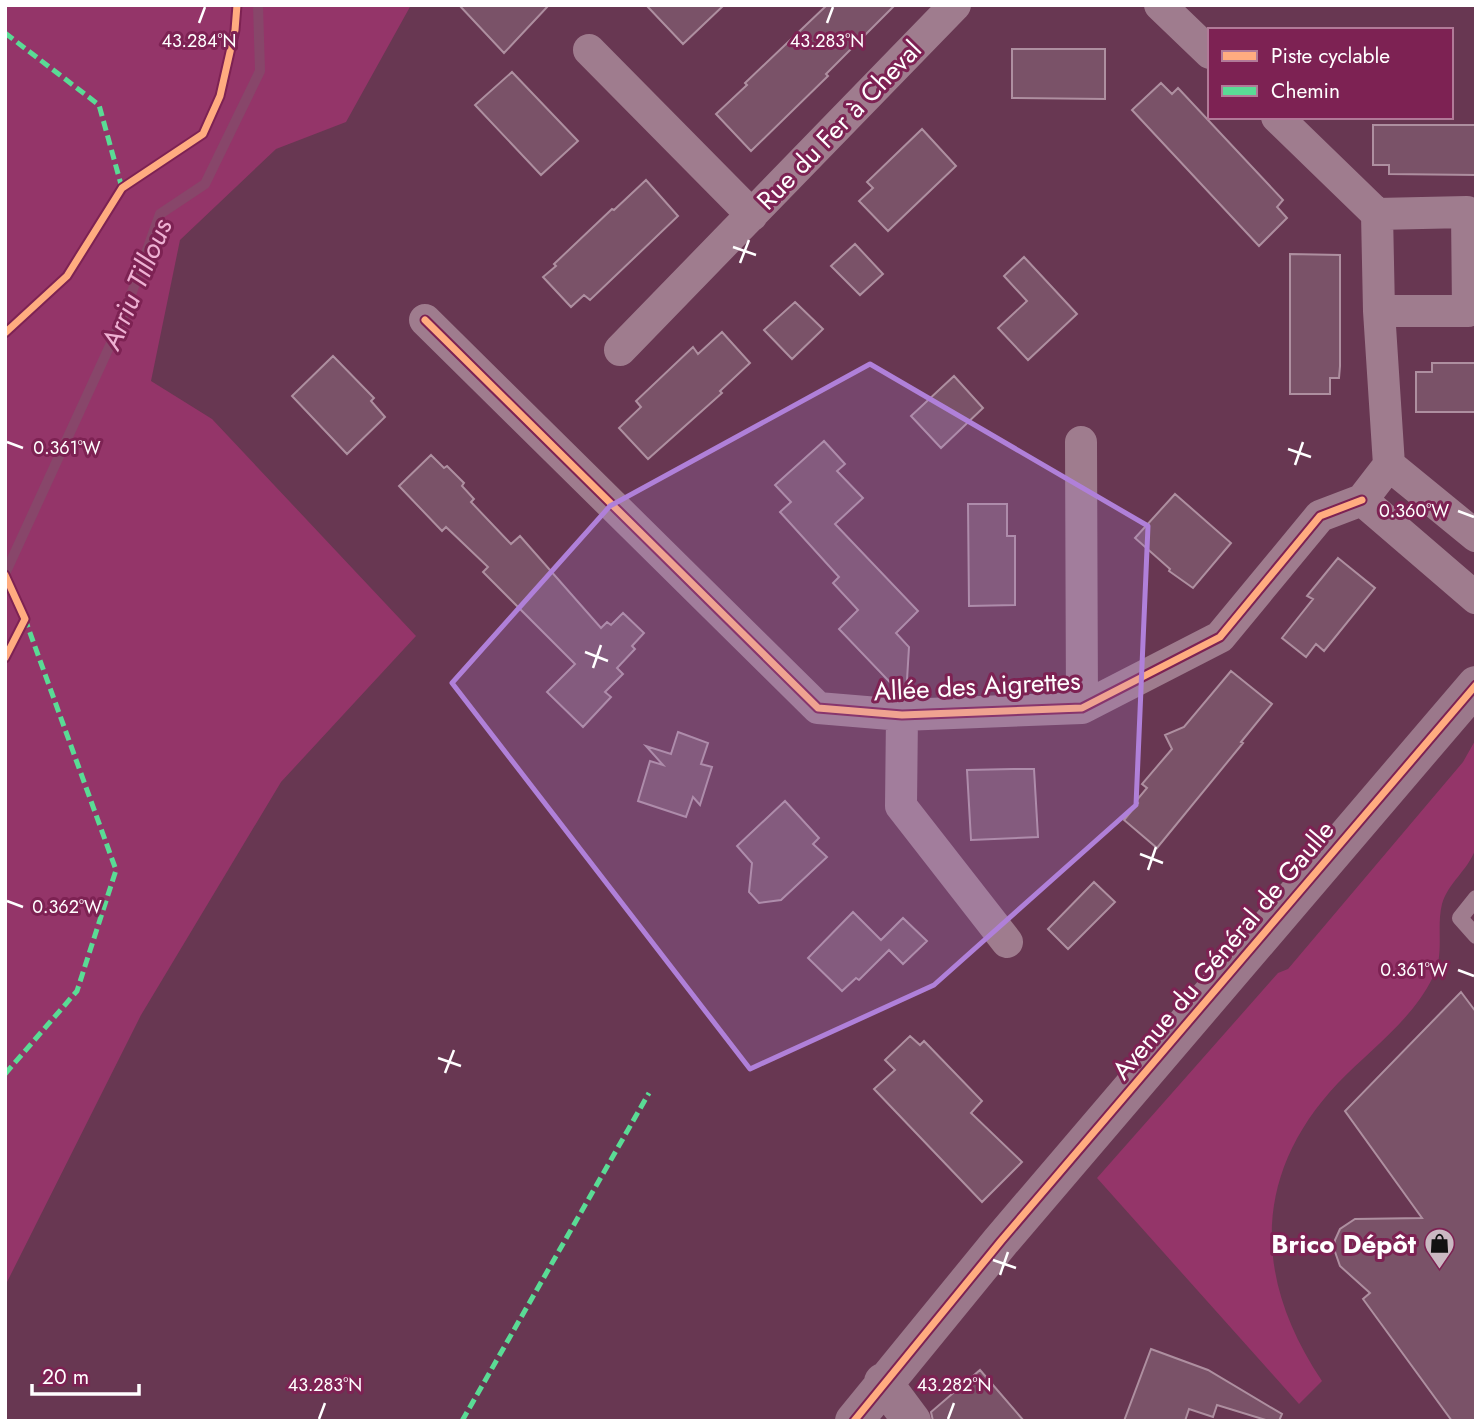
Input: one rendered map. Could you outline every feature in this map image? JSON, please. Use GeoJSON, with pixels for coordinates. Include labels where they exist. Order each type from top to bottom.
{"type":"FeatureCollection","features":[{"type":"Feature","properties":{"kind":"street","name":"Rue du Fer à Cheval"},"geometry":{"type":"LineString","coordinates":[[620,350],[955,5]]}},
{"type":"Feature","properties":{"kind":"street"},"geometry":{"type":"LineString","coordinates":[[1160,5],[1208,51]]}},
{"type":"Feature","properties":{"kind":"street","name":"Rue du Fer à Cheval"},"geometry":{"type":"LineString","coordinates":[[589,50],[752,215]]}},
{"type":"Feature","properties":{"kind":"street"},"geometry":{"type":"LineString","coordinates":[[1279,119],[1377,214],[1389,465],[1362,500],[1476,598]]}},
{"type":"Feature","properties":{"kind":"street"},"geometry":{"type":"LineString","coordinates":[[1377,214],[1467,212],[1468,311],[1380,311]]}},
{"type":"Feature","properties":{"kind":"street","name":"Allée des Aigrettes"},"geometry":{"type":"LineString","coordinates":[[425,320],[818,708],[902,715],[1082,708],[1220,637],[1320,516],[1362,500]]}},
{"type":"Feature","properties":{"kind":"street","name":"Allée des Aigrettes"},"geometry":{"type":"LineString","coordinates":[[1081,442],[1082,708]]}},
{"type":"Feature","properties":{"kind":"street"},"geometry":{"type":"LineString","coordinates":[[1389,465],[1476,536]]}},
{"type":"Feature","properties":{"kind":"street","name":"Avenue du Général de Gaulle"},"geometry":{"type":"LineString","coordinates":[[854,1421],[883,1382],[1001,1241],[1476,685]]}},
{"type":"Feature","properties":{"kind":"street","name":"Allée des Aigrettes"},"geometry":{"type":"LineString","coordinates":[[902,715],[901,806],[1007,942]]}},
{"type":"Feature","properties":{"kind":"street"},"geometry":{"type":"LineString","coordinates":[[883,1382],[912,1421]]}},
{"type":"Feature","properties":{"kind":"lane"},"geometry":{"type":"LineString","coordinates":[[1476,898],[1460,918],[1476,936]]}},
{"type":"Feature","properties":{"kind":"highlighted area"},"geometry":{"type":"Polygon","coordinates":[[[870,364],[1148,526],[1136,805],[934,985],[750,1069],[452,683],[610,506],[870,364]]]}},
{"type":"Feature","properties":{"kind":"shaded area"},"geometry":{"type":"Polygon","coordinates":[[[5,5],[411,5],[346,122],[276,149],[180,240],[151,381],[212,419],[416,636],[281,782],[141,1015],[5,1286],[5,5]]]}},
{"type":"Feature","properties":{"kind":"shaded area"},"geometry":{"type":"Polygon","coordinates":[[[1476,739],[1476,847],[1442,904],[1437,968],[1414,1007],[1390,1034],[1338,1083],[1310,1118],[1289,1154],[1277,1191],[1272,1229],[1274,1267],[1284,1305],[1300,1343],[1322,1381],[1299,1404],[1097,1178],[1278,973],[1288,969],[1463,762],[1476,739]]]}},
{"type":"Feature","properties":{"kind":"building"},"geometry":{"type":"Polygon","coordinates":[[[459,5],[549,5],[504,53],[459,5]]]}},
{"type":"Feature","properties":{"kind":"building"},"geometry":{"type":"Polygon","coordinates":[[[646,5],[724,5],[683,44],[646,5]]]}},
{"type":"Feature","properties":{"kind":"building"},"geometry":{"type":"Polygon","coordinates":[[[827,5],[895,5],[826,74],[828,76],[751,151],[716,114],[827,5]]]}},
{"type":"Feature","properties":{"kind":"building"},"geometry":{"type":"Polygon","coordinates":[[[1012,49],[1105,49],[1105,99],[1012,98],[1012,49]]]}},
{"type":"Feature","properties":{"kind":"building"},"geometry":{"type":"Polygon","coordinates":[[[512,72],[578,141],[541,175],[475,105],[512,72]]]}},
{"type":"Feature","properties":{"kind":"building"},"geometry":{"type":"Polygon","coordinates":[[[1161,83],[1172,94],[1178,88],[1283,200],[1277,207],[1287,218],[1259,246],[1132,110],[1161,83]]]}},
{"type":"Feature","properties":{"kind":"building"},"geometry":{"type":"Polygon","coordinates":[[[1373,125],[1476,125],[1476,175],[1389,174],[1389,165],[1373,165],[1373,125]]]}},
{"type":"Feature","properties":{"kind":"building"},"geometry":{"type":"Polygon","coordinates":[[[922,129],[956,166],[888,231],[859,201],[873,188],[867,182],[922,129]]]}},
{"type":"Feature","properties":{"kind":"building"},"geometry":{"type":"Polygon","coordinates":[[[646,180],[678,216],[590,300],[584,295],[571,307],[543,277],[612,209],[646,180]]]}},
{"type":"Feature","properties":{"kind":"building"},"geometry":{"type":"Polygon","coordinates":[[[855,244],[883,274],[860,295],[831,266],[855,244]]]}},
{"type":"Feature","properties":{"kind":"building"},"geometry":{"type":"Polygon","coordinates":[[[1290,254],[1340,255],[1340,366],[1339,378],[1330,378],[1330,394],[1290,394],[1290,254]]]}},
{"type":"Feature","properties":{"kind":"building"},"geometry":{"type":"Polygon","coordinates":[[[1024,257],[1077,314],[1028,360],[998,328],[1027,301],[1004,276],[1024,257]]]}},
{"type":"Feature","properties":{"kind":"building"},"geometry":{"type":"Polygon","coordinates":[[[795,302],[823,329],[792,359],[764,330],[795,302]]]}},
{"type":"Feature","properties":{"kind":"building"},"geometry":{"type":"Polygon","coordinates":[[[722,332],[750,363],[720,391],[722,393],[648,459],[619,428],[641,407],[636,401],[693,347],[698,354],[722,332]]]}},
{"type":"Feature","properties":{"kind":"building"},"geometry":{"type":"Polygon","coordinates":[[[333,356],[374,398],[371,401],[385,417],[347,454],[292,396],[333,356]]]}},
{"type":"Feature","properties":{"kind":"building"},"geometry":{"type":"Polygon","coordinates":[[[1432,363],[1476,363],[1476,412],[1416,412],[1416,372],[1432,372],[1432,363]]]}},
{"type":"Feature","properties":{"kind":"building"},"geometry":{"type":"Polygon","coordinates":[[[954,376],[983,408],[941,448],[911,416],[954,376]]]}},
{"type":"Feature","properties":{"kind":"building"},"geometry":{"type":"Polygon","coordinates":[[[824,441],[845,464],[837,471],[863,498],[835,524],[918,611],[896,633],[909,647],[904,697],[839,629],[858,610],[833,583],[839,577],[780,512],[791,502],[775,485],[824,441]]]}},
{"type":"Feature","properties":{"kind":"building"},"geometry":{"type":"Polygon","coordinates":[[[431,455],[464,483],[462,486],[474,499],[471,502],[511,544],[520,536],[601,628],[607,622],[611,625],[623,613],[644,633],[632,646],[635,649],[617,668],[623,674],[605,692],[611,697],[583,727],[547,692],[575,664],[483,572],[488,567],[446,527],[442,531],[399,486],[431,455]]]}},
{"type":"Feature","properties":{"kind":"building"},"geometry":{"type":"Polygon","coordinates":[[[1175,494],[1231,543],[1193,588],[1169,571],[1170,569],[1135,538],[1175,494]]]}},
{"type":"Feature","properties":{"kind":"building"},"geometry":{"type":"Polygon","coordinates":[[[968,504],[1007,504],[1007,536],[1015,536],[1015,605],[969,606],[968,504]]]}},
{"type":"Feature","properties":{"kind":"building"},"geometry":{"type":"Polygon","coordinates":[[[1338,558],[1375,588],[1324,651],[1316,644],[1306,657],[1282,638],[1313,599],[1307,596],[1338,558]]]}},
{"type":"Feature","properties":{"kind":"building"},"geometry":{"type":"Polygon","coordinates":[[[1231,671],[1272,704],[1157,848],[1124,820],[1147,788],[1142,784],[1172,749],[1165,735],[1184,727],[1231,671]]]}},
{"type":"Feature","properties":{"kind":"building"},"geometry":{"type":"Polygon","coordinates":[[[678,732],[708,743],[701,764],[712,767],[700,805],[693,797],[686,817],[638,801],[650,761],[663,765],[646,746],[671,754],[678,732]]]}},
{"type":"Feature","properties":{"kind":"building"},"geometry":{"type":"Polygon","coordinates":[[[1034,769],[1038,837],[971,840],[967,770],[1034,769]]]}},
{"type":"Feature","properties":{"kind":"building"},"geometry":{"type":"Polygon","coordinates":[[[785,801],[819,838],[813,844],[827,857],[781,900],[759,903],[749,892],[752,863],[737,846],[785,801]]]}},
{"type":"Feature","properties":{"kind":"building"},"geometry":{"type":"Polygon","coordinates":[[[1094,882],[1115,902],[1068,949],[1048,929],[1094,882]]]}},
{"type":"Feature","properties":{"kind":"building"},"geometry":{"type":"Polygon","coordinates":[[[853,912],[881,940],[903,918],[927,941],[903,964],[889,950],[859,980],[856,978],[842,991],[808,958],[853,912]]]}},
{"type":"Feature","properties":{"kind":"building"},"geometry":{"type":"Polygon","coordinates":[[[1461,992],[1476,1012],[1476,1421],[1452,1421],[1363,1299],[1370,1293],[1340,1266],[1334,1249],[1340,1229],[1355,1219],[1422,1218],[1345,1111],[1461,992]]]}},
{"type":"Feature","properties":{"kind":"building"},"geometry":{"type":"Polygon","coordinates":[[[910,1036],[920,1045],[924,1041],[982,1101],[971,1113],[1022,1162],[982,1202],[874,1089],[895,1070],[885,1060],[910,1036]]]}},
{"type":"Feature","properties":{"kind":"building"},"geometry":{"type":"Polygon","coordinates":[[[1151,1349],[1208,1370],[1282,1414],[1279,1421],[1269,1421],[1217,1405],[1213,1417],[1189,1409],[1185,1421],[1124,1421],[1151,1349]]]}},
{"type":"Feature","properties":{"kind":"building"},"geometry":{"type":"Polygon","coordinates":[[[980,1370],[1024,1421],[933,1421],[931,1412],[980,1370]]]}},
{"type":"Feature","properties":{"kind":"waterway","name":"Arriu Tillous"},"geometry":{"type":"LineString","coordinates":[[5,574],[123,317],[160,214],[205,184],[260,71],[258,5]]}},
{"type":"Feature","properties":{"kind":"marked path"},"geometry":{"type":"LineString","coordinates":[[5,33],[99,105],[122,188]]}},
{"type":"Feature","properties":{"kind":"marked path"},"geometry":{"type":"LineString","coordinates":[[5,1074],[77,991],[116,870],[25,619]]}},
{"type":"Feature","properties":{"kind":"marked path"},"geometry":{"type":"LineString","coordinates":[[462,1421],[649,1093]]}},
{"type":"Feature","properties":{"kind":"cycle path"},"geometry":{"type":"LineString","coordinates":[[5,333],[67,276],[122,188],[203,134],[220,96],[235,30],[237,5]]}},
{"type":"Feature","properties":{"kind":"cycle path"},"geometry":{"type":"LineString","coordinates":[[425,320],[818,708],[902,715],[1082,708],[1220,637],[1320,516],[1362,500]]}},
{"type":"Feature","properties":{"kind":"cycle path"},"geometry":{"type":"LineString","coordinates":[[5,575],[25,619],[5,658]]}},
{"type":"Feature","properties":{"kind":"cycle path"},"geometry":{"type":"LineString","coordinates":[[854,1421],[1001,1241],[1476,685]]}},
{"type":"Feature","properties":{"kind":"place","name":"Brico Dépôt"},"geometry":{"type":"Point","coordinates":[1439,1271]}}]}
